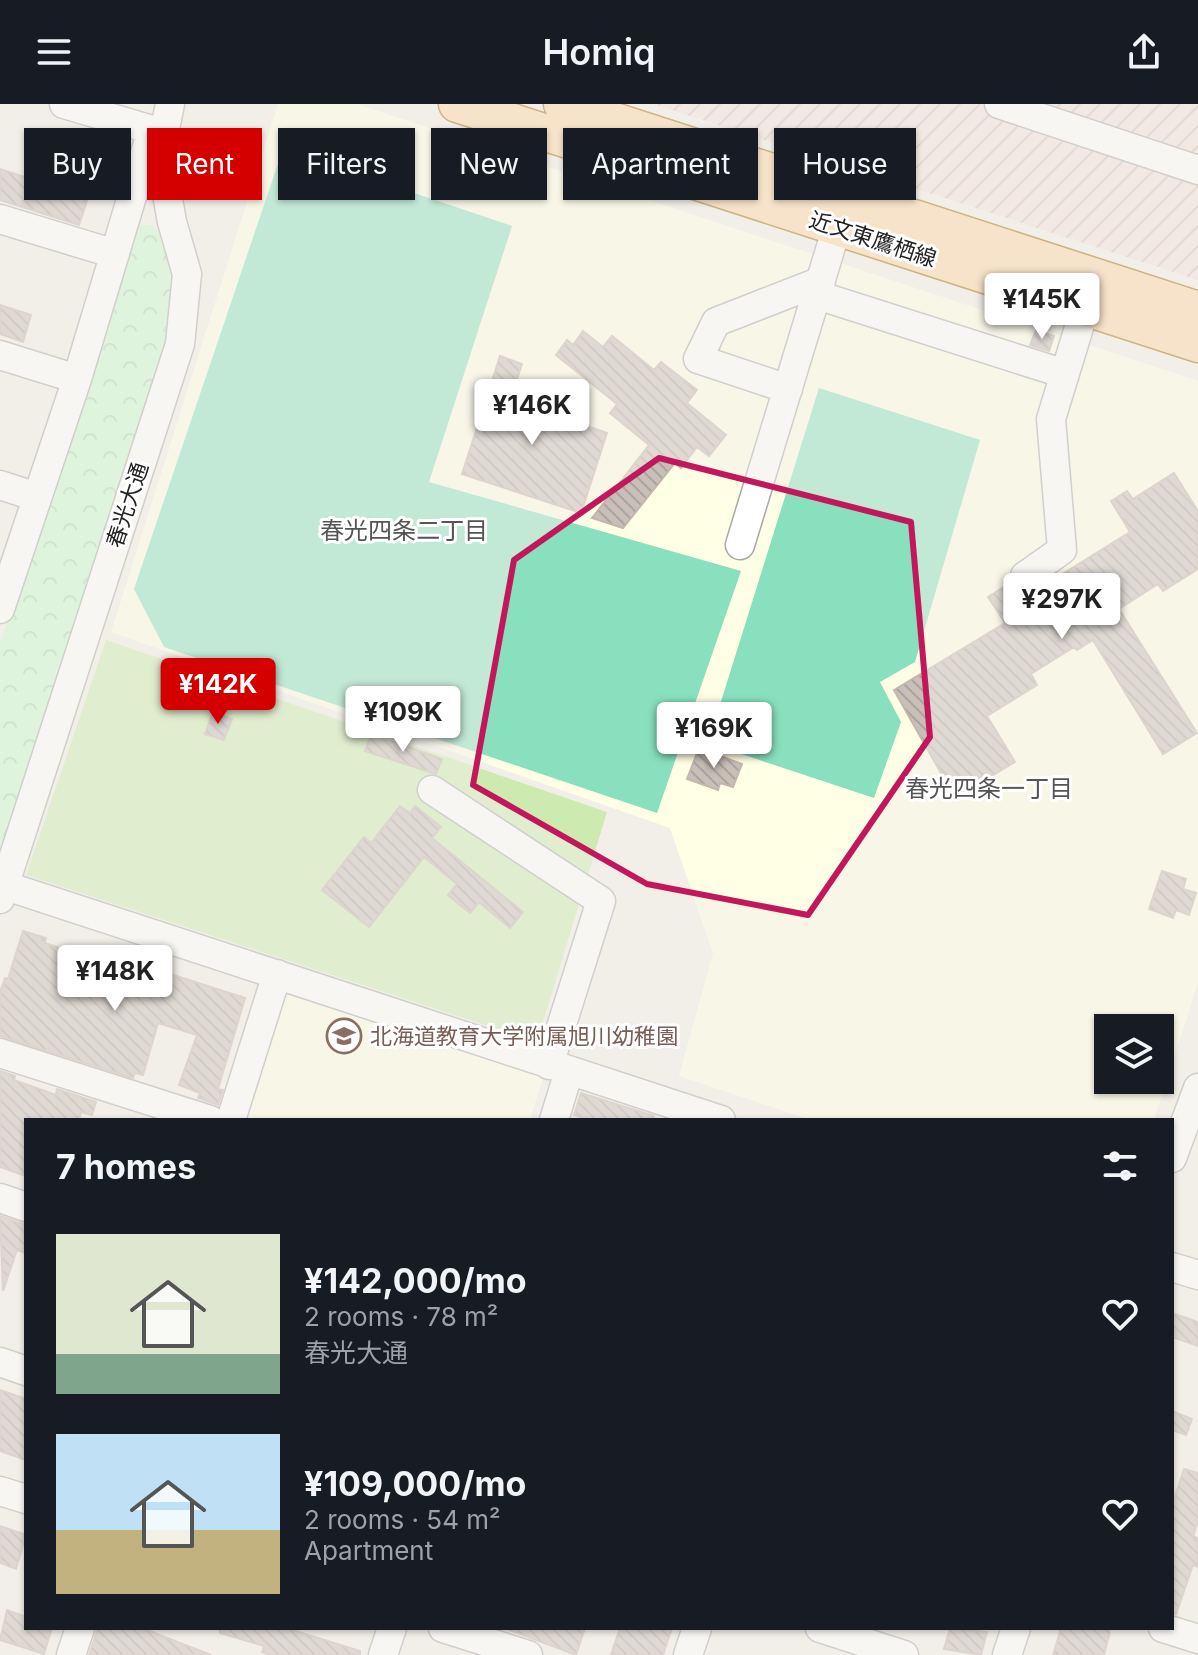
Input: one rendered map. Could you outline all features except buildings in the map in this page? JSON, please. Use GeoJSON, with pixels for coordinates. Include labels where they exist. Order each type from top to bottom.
{"type":"FeatureCollection","features":[{"type":"Feature","properties":{"kind":"main road","name":"近文東鷹栖線"},"geometry":{"type":"LineString","coordinates":[[457,104],[1198,344]]}},
{"type":"Feature","properties":{"kind":"main road","name":"近文東鷹栖線"},"geometry":{"type":"LineString","coordinates":[[562,104],[1198,310]]}},
{"type":"Feature","properties":{"kind":"street"},"geometry":{"type":"LineString","coordinates":[[64,104],[147,129]]}},
{"type":"Feature","properties":{"kind":"street","name":"春光大通"},"geometry":{"type":"LineString","coordinates":[[153,128],[167,104]]}},
{"type":"Feature","properties":{"kind":"street","name":"春光大通"},"geometry":{"type":"LineString","coordinates":[[1,890],[180,344],[187,274],[172,222],[160,154],[167,104]]}},
{"type":"Feature","properties":{"kind":"street"},"geometry":{"type":"LineString","coordinates":[[999,104],[1198,170]]}},
{"type":"Feature","properties":{"kind":"street","name":"春光大通"},"geometry":{"type":"LineString","coordinates":[[0,609],[77,379],[147,147]]}},
{"type":"Feature","properties":{"kind":"street"},"geometry":{"type":"LineString","coordinates":[[0,219],[119,241],[139,217],[153,215],[172,222]]}},
{"type":"Feature","properties":{"kind":"street"},"geometry":{"type":"LineString","coordinates":[[740,545],[837,227]]}},
{"type":"Feature","properties":{"kind":"street"},"geometry":{"type":"LineString","coordinates":[[788,389],[698,359],[716,322],[819,288],[1065,374]]}},
{"type":"Feature","properties":{"kind":"street"},"geometry":{"type":"LineString","coordinates":[[1025,576],[1062,550],[1051,419],[1085,308]]}},
{"type":"Feature","properties":{"kind":"street"},"geometry":{"type":"LineString","coordinates":[[0,355],[77,379]]}},
{"type":"Feature","properties":{"kind":"street"},"geometry":{"type":"LineString","coordinates":[[0,485],[37,497]]}},
{"type":"Feature","properties":{"kind":"street"},"geometry":{"type":"LineString","coordinates":[[432,790],[601,901],[559,1068],[554,1118]]}},
{"type":"Feature","properties":{"kind":"street"},"geometry":{"type":"LineString","coordinates":[[1,890],[277,974],[715,1118]]}},
{"type":"Feature","properties":{"kind":"street"},"geometry":{"type":"LineString","coordinates":[[232,1118],[277,974]]}},
{"type":"Feature","properties":{"kind":"street"},"geometry":{"type":"LineString","coordinates":[[0,1053],[204,1118]]}},
{"type":"Feature","properties":{"kind":"street"},"geometry":{"type":"LineString","coordinates":[[1174,1153],[1198,1088]]}},
{"type":"Feature","properties":{"kind":"street"},"geometry":{"type":"LineString","coordinates":[[0,1198],[24,1206]]}},
{"type":"Feature","properties":{"kind":"street"},"geometry":{"type":"LineString","coordinates":[[1174,1268],[1198,1275]]}},
{"type":"Feature","properties":{"kind":"street"},"geometry":{"type":"LineString","coordinates":[[0,1362],[24,1370]]}},
{"type":"Feature","properties":{"kind":"street"},"geometry":{"type":"LineString","coordinates":[[0,1491],[24,1498]]}},
{"type":"Feature","properties":{"kind":"street"},"geometry":{"type":"LineString","coordinates":[[71,1655],[79,1630]]}},
{"type":"Feature","properties":{"kind":"street"},"geometry":{"type":"LineString","coordinates":[[383,1655],[391,1630]]}},
{"type":"Feature","properties":{"kind":"street"},"geometry":{"type":"LineString","coordinates":[[449,1630],[528,1655]]}},
{"type":"Feature","properties":{"kind":"street"},"geometry":{"type":"LineString","coordinates":[[688,1655],[696,1630]]}},
{"type":"Feature","properties":{"kind":"street"},"geometry":{"type":"LineString","coordinates":[[826,1630],[904,1655]]}},
{"type":"Feature","properties":{"kind":"street"},"geometry":{"type":"LineString","coordinates":[[1007,1655],[1015,1630]]}},
{"type":"Feature","properties":{"kind":"street"},"geometry":{"type":"LineString","coordinates":[[1169,1630],[1198,1639]]}},
{"type":"Feature","properties":{"kind":"highlighted area"},"geometry":{"type":"Polygon","coordinates":[[[659,458],[911,522],[930,737],[808,915],[647,884],[473,785],[514,560],[659,458]]]}},
{"type":"Feature","properties":{"kind":"shaded area"},"geometry":{"type":"Polygon","coordinates":[[[278,104],[357,104],[431,128],[431,200],[547,200],[547,167],[563,172],[563,200],[648,200],[1198,381],[1198,983],[1174,1058],[1174,1014],[1094,1014],[1094,1094],[1162,1094],[1155,1118],[805,1118],[679,1076],[713,953],[670,828],[111,632],[248,200],[262,200],[262,155],[278,104]]]}},
{"type":"Feature","properties":{"kind":"shaded area"},"geometry":{"type":"Polygon","coordinates":[[[653,104],[1198,104],[1198,280],[916,189],[916,128],[774,128],[774,143],[758,138],[758,128],[727,128],[653,104]]]}},
{"type":"Feature","properties":{"kind":"shaded area","name":"北海道教育大学附属旭川幼稚園"},"geometry":{"type":"Polygon","coordinates":[[[286,994],[543,1077],[531,1118],[248,1118],[286,994]]]}},
{"type":"Feature","properties":{"kind":"green space"},"geometry":{"type":"Polygon","coordinates":[[[278,164],[278,200],[415,200],[415,193],[512,226],[429,482],[741,571],[657,813],[164,647],[134,589],[278,164]]]}},
{"type":"Feature","properties":{"kind":"green space"},"geometry":{"type":"Polygon","coordinates":[[[141,225],[153,225],[162,240],[171,272],[165,357],[0,867],[0,644],[131,233],[141,225]]]}},
{"type":"Feature","properties":{"kind":"green space"},"geometry":{"type":"Polygon","coordinates":[[[819,388],[980,440],[915,662],[880,682],[901,722],[874,798],[708,743],[819,388]]]}},
{"type":"Feature","properties":{"kind":"green space"},"geometry":{"type":"Polygon","coordinates":[[[106,640],[607,812],[537,1042],[26,875],[106,640]]]}},
{"type":"Feature","properties":{"kind":"place","name":"北海道教育大学附属旭川幼稚園"},"geometry":{"type":"Point","coordinates":[344,1036]}},
{"type":"Feature","properties":{"kind":"district","name":"春光四条二丁目"},"geometry":{"type":"Point","coordinates":[404,531]}},
{"type":"Feature","properties":{"kind":"district","name":"春光四条一丁目"},"geometry":{"type":"Point","coordinates":[989,789]}}]}
